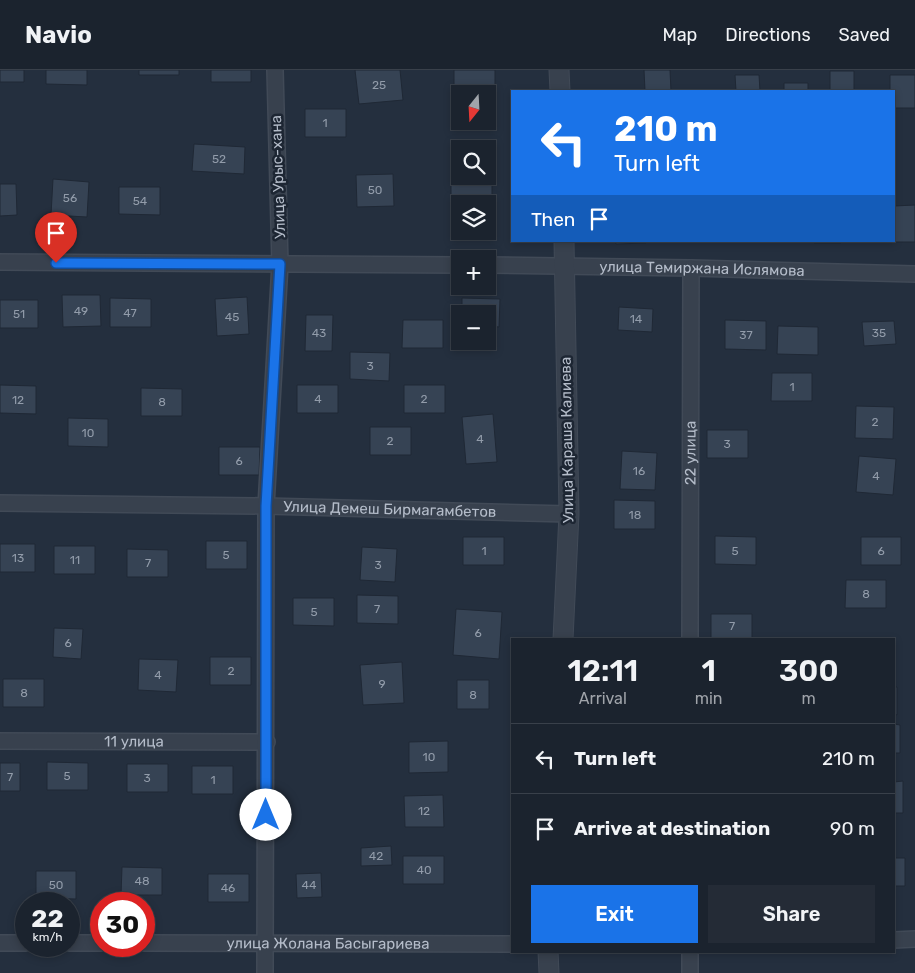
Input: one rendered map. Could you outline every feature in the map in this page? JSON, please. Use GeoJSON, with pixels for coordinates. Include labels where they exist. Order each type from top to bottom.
{"type":"FeatureCollection","features":[{"type":"Feature","properties":{"kind":"street","name":"Улица Урыс-хана"},"geometry":{"type":"LineString","coordinates":[[265,973],[267,742],[266,506],[280,264],[275,70]]}},
{"type":"Feature","properties":{"kind":"street"},"geometry":{"type":"LineString","coordinates":[[559,70],[560,90]]}},
{"type":"Feature","properties":{"kind":"street","name":"Улица Караша Калиева"},"geometry":{"type":"LineString","coordinates":[[563,638],[569,514],[564,242]]}},
{"type":"Feature","properties":{"kind":"street"},"geometry":{"type":"LineString","coordinates":[[0,262],[451,265]]}},
{"type":"Feature","properties":{"kind":"street","name":"улица Темиржана Ислямова"},"geometry":{"type":"LineString","coordinates":[[496,265],[915,274]]}},
{"type":"Feature","properties":{"kind":"street","name":"22 улица"},"geometry":{"type":"LineString","coordinates":[[690,638],[691,268]]}},
{"type":"Feature","properties":{"kind":"street","name":"Улица Демеш Бирмагамбетов"},"geometry":{"type":"LineString","coordinates":[[0,503],[266,506],[569,514]]}},
{"type":"Feature","properties":{"kind":"street","name":"11 улица"},"geometry":{"type":"LineString","coordinates":[[0,741],[267,742]]}},
{"type":"Feature","properties":{"kind":"street"},"geometry":{"type":"LineString","coordinates":[[895,940],[915,939]]}},
{"type":"Feature","properties":{"kind":"street"},"geometry":{"type":"LineString","coordinates":[[0,943],[15,943]]}},
{"type":"Feature","properties":{"kind":"street","name":"улица Жолана Басыгариева"},"geometry":{"type":"LineString","coordinates":[[155,943],[511,944]]}},
{"type":"Feature","properties":{"kind":"street"},"geometry":{"type":"LineString","coordinates":[[548,953],[549,973]]}},
{"type":"Feature","properties":{"kind":"street"},"geometry":{"type":"LineString","coordinates":[[690,953],[690,973]]}},
{"type":"Feature","properties":{"kind":"building"},"geometry":{"type":"Polygon","coordinates":[[[0,70],[24,70],[24,82],[0,82],[0,70]]]}},
{"type":"Feature","properties":{"kind":"building"},"geometry":{"type":"Polygon","coordinates":[[[46,70],[87,70],[87,85],[46,84],[46,70]]]}},
{"type":"Feature","properties":{"kind":"building"},"geometry":{"type":"Polygon","coordinates":[[[139,70],[179,70],[179,75],[139,75],[139,70]]]}},
{"type":"Feature","properties":{"kind":"building"},"geometry":{"type":"Polygon","coordinates":[[[211,70],[251,70],[251,82],[211,82],[211,70]]]}},
{"type":"Feature","properties":{"kind":"building"},"geometry":{"type":"Polygon","coordinates":[[[355,70],[400,70],[403,100],[359,104],[355,70]]]}},
{"type":"Feature","properties":{"kind":"building"},"geometry":{"type":"Polygon","coordinates":[[[454,70],[495,70],[495,85],[454,85],[454,70]]]}},
{"type":"Feature","properties":{"kind":"building"},"geometry":{"type":"Polygon","coordinates":[[[644,70],[670,70],[671,90],[645,90],[644,70]]]}},
{"type":"Feature","properties":{"kind":"building"},"geometry":{"type":"Polygon","coordinates":[[[830,71],[854,71],[854,90],[830,90],[830,71]]]}},
{"type":"Feature","properties":{"kind":"building"},"geometry":{"type":"Polygon","coordinates":[[[735,75],[759,75],[760,90],[736,90],[735,75]]]}},
{"type":"Feature","properties":{"kind":"building"},"geometry":{"type":"Polygon","coordinates":[[[890,75],[915,75],[915,108],[895,108],[895,90],[890,90],[890,75]]]}},
{"type":"Feature","properties":{"kind":"building"},"geometry":{"type":"Polygon","coordinates":[[[784,83],[808,83],[808,90],[784,90],[784,83]]]}},
{"type":"Feature","properties":{"kind":"building"},"geometry":{"type":"Polygon","coordinates":[[[305,109],[346,109],[346,137],[305,137],[305,109]]]}},
{"type":"Feature","properties":{"kind":"building"},"geometry":{"type":"Polygon","coordinates":[[[194,144],[245,147],[244,174],[192,171],[194,144]]]}},
{"type":"Feature","properties":{"kind":"building"},"geometry":{"type":"Polygon","coordinates":[[[393,174],[394,206],[357,207],[356,175],[393,174]]]}},
{"type":"Feature","properties":{"kind":"building"},"geometry":{"type":"Polygon","coordinates":[[[53,179],[89,182],[87,217],[51,215],[53,179]]]}},
{"type":"Feature","properties":{"kind":"building"},"geometry":{"type":"Polygon","coordinates":[[[0,184],[16,184],[17,215],[0,216],[0,184]]]}},
{"type":"Feature","properties":{"kind":"building"},"geometry":{"type":"Polygon","coordinates":[[[451,185],[492,185],[492,195],[451,195],[451,185]]]}},
{"type":"Feature","properties":{"kind":"building"},"geometry":{"type":"Polygon","coordinates":[[[119,187],[160,187],[160,215],[119,214],[119,187]]]}},
{"type":"Feature","properties":{"kind":"building"},"geometry":{"type":"Polygon","coordinates":[[[915,205],[915,242],[895,242],[895,206],[915,205]]]}},
{"type":"Feature","properties":{"kind":"building"},"geometry":{"type":"Polygon","coordinates":[[[615,242],[646,243],[616,244],[615,242]]]}},
{"type":"Feature","properties":{"kind":"building"},"geometry":{"type":"Polygon","coordinates":[[[814,242],[841,242],[841,243],[814,242]]]}},
{"type":"Feature","properties":{"kind":"building"},"geometry":{"type":"Polygon","coordinates":[[[62,295],[100,295],[101,326],[63,327],[62,295]]]}},
{"type":"Feature","properties":{"kind":"building"},"geometry":{"type":"Polygon","coordinates":[[[247,297],[249,334],[217,336],[215,299],[247,297]]]}},
{"type":"Feature","properties":{"kind":"building"},"geometry":{"type":"Polygon","coordinates":[[[110,298],[151,299],[151,327],[110,327],[110,298]]]}},
{"type":"Feature","properties":{"kind":"building"},"geometry":{"type":"Polygon","coordinates":[[[462,298],[500,299],[499,327],[496,327],[496,305],[462,305],[462,298]]]}},
{"type":"Feature","properties":{"kind":"building"},"geometry":{"type":"Polygon","coordinates":[[[0,300],[38,300],[38,328],[0,328],[0,300]]]}},
{"type":"Feature","properties":{"kind":"building"},"geometry":{"type":"Polygon","coordinates":[[[619,307],[653,309],[652,332],[618,330],[619,307]]]}},
{"type":"Feature","properties":{"kind":"building"},"geometry":{"type":"Polygon","coordinates":[[[306,315],[333,315],[332,351],[305,351],[306,315]]]}},
{"type":"Feature","properties":{"kind":"building"},"geometry":{"type":"Polygon","coordinates":[[[403,320],[443,320],[443,348],[402,348],[403,320]]]}},
{"type":"Feature","properties":{"kind":"building"},"geometry":{"type":"Polygon","coordinates":[[[725,320],[766,321],[766,350],[725,349],[725,320]]]}},
{"type":"Feature","properties":{"kind":"building"},"geometry":{"type":"Polygon","coordinates":[[[894,321],[896,344],[864,346],[862,322],[894,321]]]}},
{"type":"Feature","properties":{"kind":"building"},"geometry":{"type":"Polygon","coordinates":[[[778,326],[818,327],[818,355],[777,354],[778,326]]]}},
{"type":"Feature","properties":{"kind":"building"},"geometry":{"type":"Polygon","coordinates":[[[350,352],[390,353],[389,381],[350,379],[350,352]]]}},
{"type":"Feature","properties":{"kind":"building"},"geometry":{"type":"Polygon","coordinates":[[[772,373],[812,373],[812,401],[771,401],[772,373]]]}},
{"type":"Feature","properties":{"kind":"building"},"geometry":{"type":"Polygon","coordinates":[[[0,385],[36,386],[36,414],[0,413],[0,385]]]}},
{"type":"Feature","properties":{"kind":"building"},"geometry":{"type":"Polygon","coordinates":[[[297,385],[338,385],[338,413],[297,413],[297,385]]]}},
{"type":"Feature","properties":{"kind":"building"},"geometry":{"type":"Polygon","coordinates":[[[404,385],[445,385],[445,413],[404,413],[404,385]]]}},
{"type":"Feature","properties":{"kind":"building"},"geometry":{"type":"Polygon","coordinates":[[[141,388],[182,389],[182,416],[141,416],[141,388]]]}},
{"type":"Feature","properties":{"kind":"building"},"geometry":{"type":"Polygon","coordinates":[[[856,406],[894,407],[893,439],[855,438],[856,406]]]}},
{"type":"Feature","properties":{"kind":"building"},"geometry":{"type":"Polygon","coordinates":[[[493,414],[497,462],[466,464],[462,417],[493,414]]]}},
{"type":"Feature","properties":{"kind":"building"},"geometry":{"type":"Polygon","coordinates":[[[68,418],[108,419],[108,447],[68,446],[68,418]]]}},
{"type":"Feature","properties":{"kind":"building"},"geometry":{"type":"Polygon","coordinates":[[[370,427],[411,427],[411,455],[370,455],[370,427]]]}},
{"type":"Feature","properties":{"kind":"building"},"geometry":{"type":"Polygon","coordinates":[[[707,430],[748,430],[748,458],[707,458],[707,430]]]}},
{"type":"Feature","properties":{"kind":"building"},"geometry":{"type":"Polygon","coordinates":[[[219,447],[260,447],[259,475],[219,475],[219,447]]]}},
{"type":"Feature","properties":{"kind":"building"},"geometry":{"type":"Polygon","coordinates":[[[622,451],[657,453],[655,490],[620,489],[622,451]]]}},
{"type":"Feature","properties":{"kind":"building"},"geometry":{"type":"Polygon","coordinates":[[[859,456],[896,459],[893,495],[856,492],[859,456]]]}},
{"type":"Feature","properties":{"kind":"building"},"geometry":{"type":"Polygon","coordinates":[[[614,500],[655,501],[655,529],[614,529],[614,500]]]}},
{"type":"Feature","properties":{"kind":"building"},"geometry":{"type":"Polygon","coordinates":[[[715,536],[756,537],[756,565],[715,564],[715,536]]]}},
{"type":"Feature","properties":{"kind":"building"},"geometry":{"type":"Polygon","coordinates":[[[463,537],[504,537],[504,565],[463,565],[463,537]]]}},
{"type":"Feature","properties":{"kind":"building"},"geometry":{"type":"Polygon","coordinates":[[[861,537],[901,537],[901,565],[861,565],[861,537]]]}},
{"type":"Feature","properties":{"kind":"building"},"geometry":{"type":"Polygon","coordinates":[[[206,541],[247,541],[247,569],[206,569],[206,541]]]}},
{"type":"Feature","properties":{"kind":"building"},"geometry":{"type":"Polygon","coordinates":[[[0,544],[35,544],[35,572],[0,572],[0,544]]]}},
{"type":"Feature","properties":{"kind":"building"},"geometry":{"type":"Polygon","coordinates":[[[54,546],[95,546],[95,574],[54,574],[54,546]]]}},
{"type":"Feature","properties":{"kind":"building"},"geometry":{"type":"Polygon","coordinates":[[[362,547],[397,549],[395,582],[360,580],[362,547]]]}},
{"type":"Feature","properties":{"kind":"building"},"geometry":{"type":"Polygon","coordinates":[[[127,549],[168,550],[168,577],[127,577],[127,549]]]}},
{"type":"Feature","properties":{"kind":"building"},"geometry":{"type":"Polygon","coordinates":[[[846,580],[886,580],[886,608],[845,608],[846,580]]]}},
{"type":"Feature","properties":{"kind":"building"},"geometry":{"type":"Polygon","coordinates":[[[357,595],[398,596],[398,624],[357,623],[357,595]]]}},
{"type":"Feature","properties":{"kind":"building"},"geometry":{"type":"Polygon","coordinates":[[[293,598],[334,598],[334,626],[293,625],[293,598]]]}},
{"type":"Feature","properties":{"kind":"building"},"geometry":{"type":"Polygon","coordinates":[[[456,609],[502,612],[499,659],[453,655],[456,609]]]}},
{"type":"Feature","properties":{"kind":"building"},"geometry":{"type":"Polygon","coordinates":[[[711,614],[752,614],[752,638],[711,638],[711,614]]]}},
{"type":"Feature","properties":{"kind":"building"},"geometry":{"type":"Polygon","coordinates":[[[54,628],[83,629],[81,659],[53,657],[54,628]]]}},
{"type":"Feature","properties":{"kind":"building"},"geometry":{"type":"Polygon","coordinates":[[[210,657],[251,657],[251,685],[210,685],[210,657]]]}},
{"type":"Feature","properties":{"kind":"building"},"geometry":{"type":"Polygon","coordinates":[[[139,659],[178,660],[176,692],[138,690],[139,659]]]}},
{"type":"Feature","properties":{"kind":"building"},"geometry":{"type":"Polygon","coordinates":[[[402,662],[404,703],[363,705],[360,665],[402,662]]]}},
{"type":"Feature","properties":{"kind":"building"},"geometry":{"type":"Polygon","coordinates":[[[3,679],[44,679],[44,707],[3,707],[3,679]]]}},
{"type":"Feature","properties":{"kind":"building"},"geometry":{"type":"Polygon","coordinates":[[[457,680],[489,680],[489,709],[457,709],[457,680]]]}},
{"type":"Feature","properties":{"kind":"building"},"geometry":{"type":"Polygon","coordinates":[[[895,687],[897,687],[897,715],[895,714],[895,687]]]}},
{"type":"Feature","properties":{"kind":"building"},"geometry":{"type":"Polygon","coordinates":[[[895,724],[900,725],[900,753],[895,753],[895,724]]]}},
{"type":"Feature","properties":{"kind":"building"},"geometry":{"type":"Polygon","coordinates":[[[448,741],[448,772],[409,773],[409,742],[448,741]]]}},
{"type":"Feature","properties":{"kind":"building"},"geometry":{"type":"Polygon","coordinates":[[[47,762],[88,763],[88,790],[47,790],[47,762]]]}},
{"type":"Feature","properties":{"kind":"building"},"geometry":{"type":"Polygon","coordinates":[[[0,763],[20,763],[20,791],[0,791],[0,763]]]}},
{"type":"Feature","properties":{"kind":"building"},"geometry":{"type":"Polygon","coordinates":[[[127,764],[168,764],[168,792],[127,792],[127,764]]]}},
{"type":"Feature","properties":{"kind":"building"},"geometry":{"type":"Polygon","coordinates":[[[192,766],[233,766],[233,794],[192,794],[192,766]]]}},
{"type":"Feature","properties":{"kind":"building"},"geometry":{"type":"Polygon","coordinates":[[[903,781],[903,813],[895,813],[895,782],[903,781]]]}},
{"type":"Feature","properties":{"kind":"building"},"geometry":{"type":"Polygon","coordinates":[[[443,795],[444,827],[405,827],[404,796],[443,795]]]}},
{"type":"Feature","properties":{"kind":"building"},"geometry":{"type":"Polygon","coordinates":[[[391,846],[392,865],[361,866],[361,848],[391,846]]]}},
{"type":"Feature","properties":{"kind":"building"},"geometry":{"type":"Polygon","coordinates":[[[403,856],[444,856],[444,884],[403,884],[403,856]]]}},
{"type":"Feature","properties":{"kind":"building"},"geometry":{"type":"Polygon","coordinates":[[[895,858],[905,858],[905,886],[895,886],[895,858]]]}},
{"type":"Feature","properties":{"kind":"building"},"geometry":{"type":"Polygon","coordinates":[[[122,867],[162,868],[162,895],[155,895],[155,892],[121,892],[122,867]]]}},
{"type":"Feature","properties":{"kind":"building"},"geometry":{"type":"Polygon","coordinates":[[[36,871],[76,871],[76,892],[36,892],[36,871]]]}},
{"type":"Feature","properties":{"kind":"building"},"geometry":{"type":"Polygon","coordinates":[[[321,873],[322,897],[297,898],[296,874],[321,873]]]}},
{"type":"Feature","properties":{"kind":"building"},"geometry":{"type":"Polygon","coordinates":[[[208,874],[249,874],[249,902],[208,902],[208,874]]]}},
{"type":"Feature","properties":{"kind":"route"},"geometry":{"type":"LineString","coordinates":[[56,263],[280,264],[266,506],[266,815]]}}]}
